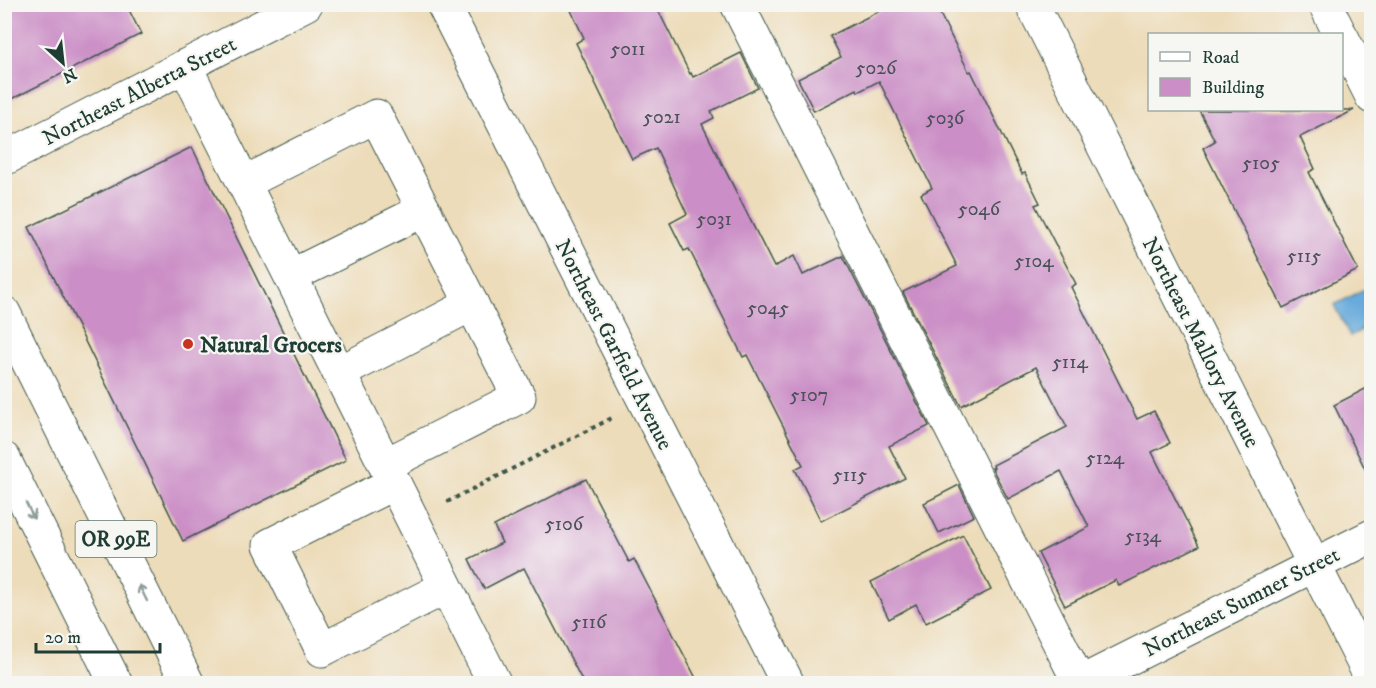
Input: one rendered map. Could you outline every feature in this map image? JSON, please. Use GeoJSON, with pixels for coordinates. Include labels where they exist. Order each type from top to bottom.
{"type":"FeatureCollection","features":[{"type":"Feature","properties":{"kind":"street","name":"Northeast Alberta Street"},"geometry":{"type":"LineString","coordinates":[[4,159],[306,4]]}},
{"type":"Feature","properties":{"kind":"street","name":"Northeast Garfield Avenue"},"geometry":{"type":"LineString","coordinates":[[443,4],[788,684]]}},
{"type":"Feature","properties":{"kind":"street"},"geometry":{"type":"LineString","coordinates":[[737,4],[1079,683]]}},
{"type":"Feature","properties":{"kind":"street","name":"Northeast Mallory Avenue"},"geometry":{"type":"LineString","coordinates":[[1032,4],[1371,680]]}},
{"type":"Feature","properties":{"kind":"street"},"geometry":{"type":"LineString","coordinates":[[1325,4],[1340,33]]}},
{"type":"Feature","properties":{"kind":"street"},"geometry":{"type":"LineString","coordinates":[[1343,40],[1371,97]]}},
{"type":"Feature","properties":{"kind":"street"},"geometry":{"type":"LineString","coordinates":[[185,66],[495,684]]}},
{"type":"Feature","properties":{"kind":"street"},"geometry":{"type":"LineString","coordinates":[[244,183],[376,116],[519,397],[270,545],[322,650],[447,588]]}},
{"type":"Feature","properties":{"kind":"street"},"geometry":{"type":"LineString","coordinates":[[291,276],[424,210]]}},
{"type":"Feature","properties":{"kind":"street"},"geometry":{"type":"LineString","coordinates":[[339,374],[472,304]]}},
{"type":"Feature","properties":{"kind":"street","name":"OR 99E"},"geometry":{"type":"LineString","coordinates":[[4,313],[188,684]]}},
{"type":"Feature","properties":{"kind":"street","name":"OR 99E"},"geometry":{"type":"LineString","coordinates":[[4,459],[116,684]]}},
{"type":"Feature","properties":{"kind":"street","name":"Northeast Sumner Street"},"geometry":{"type":"LineString","coordinates":[[1079,683],[1371,536]]}},
{"type":"Feature","properties":{"kind":"path"},"geometry":{"type":"LineString","coordinates":[[437,507],[645,402]]}},
{"type":"Feature","properties":{"kind":"water"},"geometry":{"type":"Polygon","coordinates":[[[1371,286],[1371,325],[1350,336],[1334,305],[1371,286]]]}},
{"type":"Feature","properties":{"kind":"building"},"geometry":{"type":"Polygon","coordinates":[[[4,4],[126,4],[141,34],[4,103],[4,4]]]}},
{"type":"Feature","properties":{"kind":"building"},"geometry":{"type":"Polygon","coordinates":[[[568,4],[655,4],[693,77],[741,53],[758,88],[711,111],[714,118],[702,124],[774,267],[794,256],[803,275],[843,256],[929,426],[889,446],[905,478],[821,521],[795,469],[803,465],[747,355],[743,357],[689,249],[684,251],[670,223],[687,214],[656,148],[632,159],[576,43],[584,38],[568,4]]]}},
{"type":"Feature","properties":{"kind":"building"},"geometry":{"type":"Polygon","coordinates":[[[893,4],[935,4],[1022,174],[1025,173],[1040,203],[1035,205],[1076,284],[1071,287],[1137,419],[1154,411],[1170,443],[1152,452],[1199,546],[1119,586],[1116,580],[1065,606],[1038,553],[1089,527],[1061,471],[1008,499],[992,468],[994,468],[993,465],[1067,427],[1036,367],[961,406],[903,292],[957,266],[921,194],[932,188],[879,81],[858,92],[857,89],[814,111],[798,79],[841,57],[830,36],[893,4]]]}},
{"type":"Feature","properties":{"kind":"building"},"geometry":{"type":"Polygon","coordinates":[[[1354,110],[1300,137],[1315,169],[1309,172],[1358,270],[1283,308],[1203,148],[1215,141],[1200,111],[1354,110]]]}},
{"type":"Feature","properties":{"kind":"building","name":"Natural Grocers"},"geometry":{"type":"Polygon","coordinates":[[[192,147],[346,460],[183,541],[29,227],[192,147]]]}},
{"type":"Feature","properties":{"kind":"building"},"geometry":{"type":"Polygon","coordinates":[[[1371,386],[1371,481],[1334,405],[1371,386]]]}},
{"type":"Feature","properties":{"kind":"building"},"geometry":{"type":"Polygon","coordinates":[[[586,479],[629,562],[634,559],[699,684],[584,684],[524,568],[484,589],[469,559],[502,543],[494,526],[586,479]]]}},
{"type":"Feature","properties":{"kind":"building"},"geometry":{"type":"Polygon","coordinates":[[[959,485],[974,516],[939,533],[924,503],[959,485]]]}},
{"type":"Feature","properties":{"kind":"building"},"geometry":{"type":"Polygon","coordinates":[[[963,535],[991,590],[926,623],[916,604],[889,619],[871,582],[963,535]]]}},
{"type":"Feature","properties":{"kind":"place","name":"Natural Grocers"},"geometry":{"type":"Point","coordinates":[188,344]}}]}
